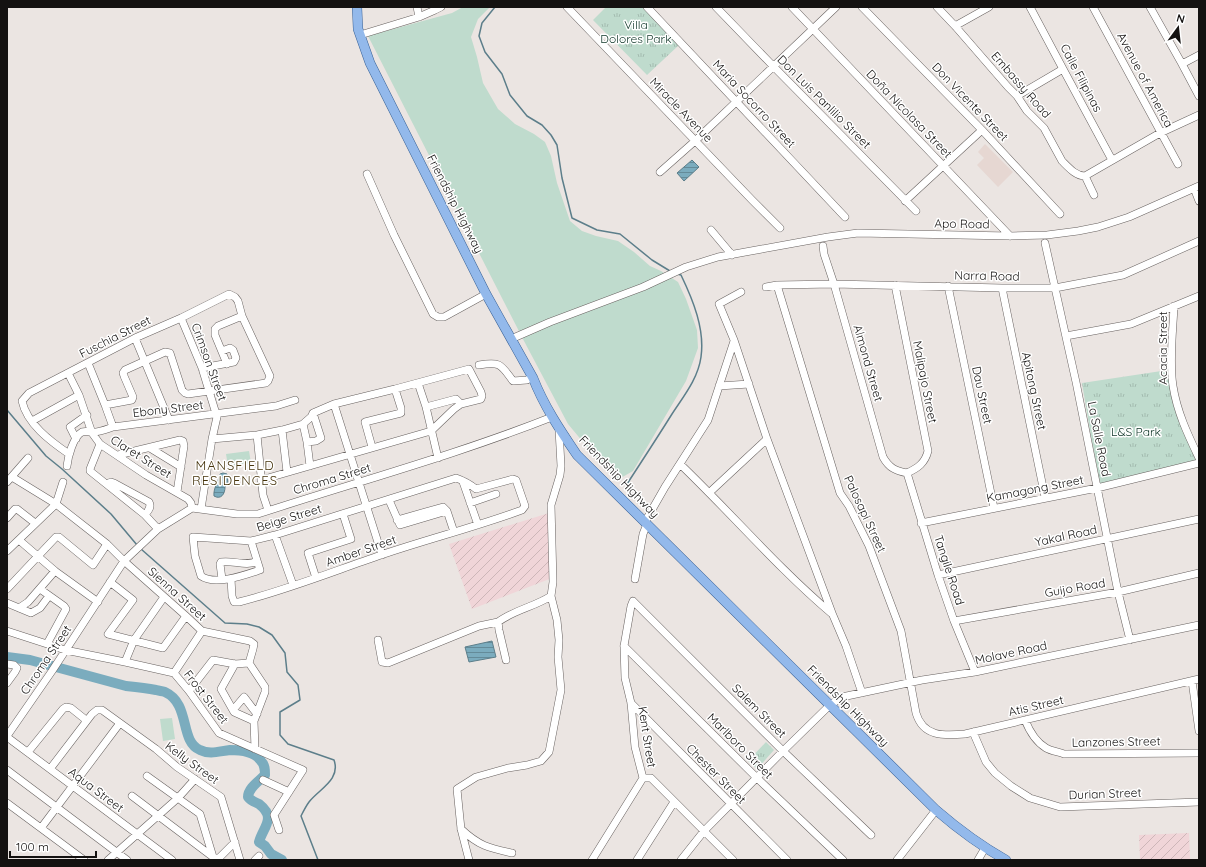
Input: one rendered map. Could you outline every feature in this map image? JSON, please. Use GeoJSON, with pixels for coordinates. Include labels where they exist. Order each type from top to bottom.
{"type":"FeatureCollection","features":[{"type":"Feature","properties":{"kind":"main road","name":"Friendship Highway"},"geometry":{"type":"LineString","coordinates":[[357,7],[358,29],[370,63],[486,294],[532,377],[552,417],[577,455],[936,810],[960,831],[1006,860]]}},
{"type":"Feature","properties":{"kind":"street"},"geometry":{"type":"LineString","coordinates":[[417,7],[418,17]]}},
{"type":"Feature","properties":{"kind":"street"},"geometry":{"type":"LineString","coordinates":[[360,35],[418,17],[441,7]]}},
{"type":"Feature","properties":{"kind":"street","name":"Miracle Avenue"},"geometry":{"type":"LineString","coordinates":[[567,7],[780,228]]}},
{"type":"Feature","properties":{"kind":"street","name":"Maria Socorro Street"},"geometry":{"type":"LineString","coordinates":[[647,7],[844,217]]}},
{"type":"Feature","properties":{"kind":"street","name":"Don Luis Panlilio Street"},"geometry":{"type":"LineString","coordinates":[[716,7],[916,212]]}},
{"type":"Feature","properties":{"kind":"street","name":"Doña Nicolasa Street"},"geometry":{"type":"LineString","coordinates":[[792,7],[1010,236]]}},
{"type":"Feature","properties":{"kind":"street"},"geometry":{"type":"LineString","coordinates":[[660,172],[696,141],[836,7]]}},
{"type":"Feature","properties":{"kind":"street","name":"Don Vicente Street"},"geometry":{"type":"LineString","coordinates":[[862,7],[982,130],[1060,214]]}},
{"type":"Feature","properties":{"kind":"street","name":"Embassy Road"},"geometry":{"type":"LineString","coordinates":[[937,7],[1017,96],[1027,111],[1038,120],[1048,132],[1062,161],[1078,175],[1085,176]]}},
{"type":"Feature","properties":{"kind":"street"},"geometry":{"type":"LineString","coordinates":[[955,26],[989,7]]}},
{"type":"Feature","properties":{"kind":"street","name":"Calle Filipinas"},"geometry":{"type":"LineString","coordinates":[[1030,7],[1112,160]]}},
{"type":"Feature","properties":{"kind":"street","name":"Avenue of America"},"geometry":{"type":"LineString","coordinates":[[1093,7],[1178,164]]}},
{"type":"Feature","properties":{"kind":"street"},"geometry":{"type":"LineString","coordinates":[[1150,7],[1199,96]]}},
{"type":"Feature","properties":{"kind":"street"},"geometry":{"type":"LineString","coordinates":[[1182,64],[1199,55]]}},
{"type":"Feature","properties":{"kind":"street"},"geometry":{"type":"LineString","coordinates":[[1017,96],[1063,69]]}},
{"type":"Feature","properties":{"kind":"street"},"geometry":{"type":"LineString","coordinates":[[1094,195],[1085,176],[1160,133],[1199,115]]}},
{"type":"Feature","properties":{"kind":"street"},"geometry":{"type":"LineString","coordinates":[[905,201],[982,130]]}},
{"type":"Feature","properties":{"kind":"street"},"geometry":{"type":"LineString","coordinates":[[367,174],[394,235],[433,314],[438,317],[444,317],[486,294]]}},
{"type":"Feature","properties":{"kind":"street"},"geometry":{"type":"LineString","coordinates":[[1196,187],[1199,201]]}},
{"type":"Feature","properties":{"kind":"street","name":"Apo Road"},"geometry":{"type":"LineString","coordinates":[[511,340],[550,322],[643,287],[686,267],[718,257],[828,236],[858,233],[1010,236],[1047,235],[1098,227],[1129,217],[1196,187]]}},
{"type":"Feature","properties":{"kind":"street"},"geometry":{"type":"LineString","coordinates":[[711,230],[732,255]]}},
{"type":"Feature","properties":{"kind":"street","name":"Narra Road"},"geometry":{"type":"LineString","coordinates":[[766,287],[834,284],[1055,288],[1123,275],[1199,241]]}},
{"type":"Feature","properties":{"kind":"street","name":"La Salle Road"},"geometry":{"type":"LineString","coordinates":[[1045,243],[1066,336],[1118,592],[1130,640]]}},
{"type":"Feature","properties":{"kind":"street","name":"Almond Street"},"geometry":{"type":"LineString","coordinates":[[823,246],[824,254],[834,284],[883,457],[886,464],[891,468],[907,473]]}},
{"type":"Feature","properties":{"kind":"street","name":"Palosapi Street"},"geometry":{"type":"LineString","coordinates":[[777,286],[840,493],[849,506],[869,546],[901,631],[905,646],[910,683]]}},
{"type":"Feature","properties":{"kind":"street","name":"Malipajo Street"},"geometry":{"type":"LineString","coordinates":[[895,286],[928,451],[926,457],[918,468],[907,473]]}},
{"type":"Feature","properties":{"kind":"street","name":"Dau Street"},"geometry":{"type":"LineString","coordinates":[[948,286],[994,508]]}},
{"type":"Feature","properties":{"kind":"street","name":"Apitong Street"},"geometry":{"type":"LineString","coordinates":[[1002,288],[1045,498]]}},
{"type":"Feature","properties":{"kind":"street"},"geometry":{"type":"LineString","coordinates":[[741,292],[719,304],[734,340],[767,439],[832,613],[846,646],[862,693]]}},
{"type":"Feature","properties":{"kind":"street","name":"Fuschia Street"},"geometry":{"type":"LineString","coordinates":[[32,421],[24,408],[22,401],[29,393],[136,338],[229,294],[235,297],[238,301],[242,316]]}},
{"type":"Feature","properties":{"kind":"street"},"geometry":{"type":"LineString","coordinates":[[1066,336],[1131,324],[1199,296]]}},
{"type":"Feature","properties":{"kind":"street","name":"Acacia Street"},"geometry":{"type":"LineString","coordinates":[[1174,306],[1172,352],[1173,385],[1182,420],[1199,458]]}},
{"type":"Feature","properties":{"kind":"street"},"geometry":{"type":"LineString","coordinates":[[105,405],[132,400],[133,397],[123,373],[125,370],[162,353],[168,352],[170,353],[182,390],[185,393],[266,383],[270,376],[242,316],[214,329],[227,364]]}},
{"type":"Feature","properties":{"kind":"street","name":"Crimson Street"},"geometry":{"type":"LineString","coordinates":[[181,318],[202,368],[217,414],[201,509]]}},
{"type":"Feature","properties":{"kind":"street"},"geometry":{"type":"LineString","coordinates":[[136,338],[169,420]]}},
{"type":"Feature","properties":{"kind":"street"},"geometry":{"type":"LineString","coordinates":[[634,579],[646,523],[665,488],[708,420],[734,340]]}},
{"type":"Feature","properties":{"kind":"street"},"geometry":{"type":"LineString","coordinates":[[202,368],[234,362],[235,360],[230,348],[222,351]]}},
{"type":"Feature","properties":{"kind":"street"},"geometry":{"type":"LineString","coordinates":[[88,363],[113,427]]}},
{"type":"Feature","properties":{"kind":"street"},"geometry":{"type":"LineString","coordinates":[[479,365],[489,363],[498,364],[503,367],[513,381],[527,380],[532,377]]}},
{"type":"Feature","properties":{"kind":"street"},"geometry":{"type":"LineString","coordinates":[[212,440],[257,435],[282,430],[303,424],[311,417],[313,412],[334,404],[395,390],[469,369],[481,392],[482,396],[480,399],[461,404],[431,431],[261,480]]}},
{"type":"Feature","properties":{"kind":"street","name":"Claret Street"},"geometry":{"type":"LineString","coordinates":[[68,373],[79,395],[92,432],[100,444],[146,475],[188,499],[191,502],[192,508]]}},
{"type":"Feature","properties":{"kind":"street"},"geometry":{"type":"LineString","coordinates":[[418,383],[426,407],[438,458]]}},
{"type":"Feature","properties":{"kind":"street"},"geometry":{"type":"LineString","coordinates":[[719,386],[749,384]]}},
{"type":"Feature","properties":{"kind":"street"},"geometry":{"type":"LineString","coordinates":[[372,447],[365,422],[401,413],[401,408],[395,390]]}},
{"type":"Feature","properties":{"kind":"street"},"geometry":{"type":"LineString","coordinates":[[69,454],[41,432],[32,421],[79,395]]}},
{"type":"Feature","properties":{"kind":"street"},"geometry":{"type":"LineString","coordinates":[[426,407],[456,399],[461,404]]}},
{"type":"Feature","properties":{"kind":"street","name":"Ebony Street"},"geometry":{"type":"LineString","coordinates":[[76,439],[80,433],[86,431],[92,432],[113,427],[276,406],[295,400]]}},
{"type":"Feature","properties":{"kind":"street"},"geometry":{"type":"LineString","coordinates":[[334,404],[382,554]]}},
{"type":"Feature","properties":{"kind":"street"},"geometry":{"type":"LineString","coordinates":[[307,442],[316,441],[321,438],[313,412]]}},
{"type":"Feature","properties":{"kind":"street"},"geometry":{"type":"LineString","coordinates":[[67,466],[69,454],[76,439],[70,427],[87,415]]}},
{"type":"Feature","properties":{"kind":"street","name":"Chroma Street"},"geometry":{"type":"LineString","coordinates":[[7,737],[52,672],[124,561],[158,529],[192,508],[258,514],[438,458],[552,417]]}},
{"type":"Feature","properties":{"kind":"street"},"geometry":{"type":"LineString","coordinates":[[303,424],[310,466]]}},
{"type":"Feature","properties":{"kind":"street"},"geometry":{"type":"LineString","coordinates":[[469,860],[461,829],[456,789],[476,777],[541,761],[549,752],[561,690],[557,620],[551,596],[553,582],[551,505],[560,475],[561,466],[559,428]]}},
{"type":"Feature","properties":{"kind":"street"},"geometry":{"type":"LineString","coordinates":[[282,430],[287,472]]}},
{"type":"Feature","properties":{"kind":"street"},"geometry":{"type":"LineString","coordinates":[[257,435],[263,495],[268,510]]}},
{"type":"Feature","properties":{"kind":"street"},"geometry":{"type":"LineString","coordinates":[[710,492],[767,439]]}},
{"type":"Feature","properties":{"kind":"street"},"geometry":{"type":"LineString","coordinates":[[118,455],[180,440],[183,441],[184,446],[177,492]]}},
{"type":"Feature","properties":{"kind":"street"},"geometry":{"type":"LineString","coordinates":[[100,444],[90,471],[145,515],[158,529]]}},
{"type":"Feature","properties":{"kind":"street"},"geometry":{"type":"LineString","coordinates":[[150,448],[181,467]]}},
{"type":"Feature","properties":{"kind":"street"},"geometry":{"type":"LineString","coordinates":[[9,480],[28,458]]}},
{"type":"Feature","properties":{"kind":"street","name":"Kamagong Street"},"geometry":{"type":"LineString","coordinates":[[922,523],[1097,488],[1199,463]]}},
{"type":"Feature","properties":{"kind":"street"},"geometry":{"type":"LineString","coordinates":[[680,464],[710,492],[768,553],[832,613]]}},
{"type":"Feature","properties":{"kind":"street","name":"Tangile Road"},"geometry":{"type":"LineString","coordinates":[[907,473],[938,575],[954,621],[975,672]]}},
{"type":"Feature","properties":{"kind":"street","name":"Amber Street"},"geometry":{"type":"LineString","coordinates":[[231,579],[232,596],[234,602],[246,600],[316,578],[382,554],[520,511],[524,506],[516,480],[513,479],[476,489],[463,482],[461,479],[456,478],[366,507]]}},
{"type":"Feature","properties":{"kind":"street","name":"Sienna Street"},"geometry":{"type":"LineString","coordinates":[[9,480],[56,504],[107,544],[202,632],[250,641],[254,644],[249,663]]}},
{"type":"Feature","properties":{"kind":"street"},"geometry":{"type":"LineString","coordinates":[[7,551],[56,504],[63,482]]}},
{"type":"Feature","properties":{"kind":"street"},"geometry":{"type":"LineString","coordinates":[[107,484],[111,482],[114,483],[149,502],[150,508],[145,515]]}},
{"type":"Feature","properties":{"kind":"street"},"geometry":{"type":"LineString","coordinates":[[463,482],[478,525]]}},
{"type":"Feature","properties":{"kind":"street"},"geometry":{"type":"LineString","coordinates":[[470,503],[497,497],[494,485]]}},
{"type":"Feature","properties":{"kind":"street"},"geometry":{"type":"LineString","coordinates":[[388,500],[400,525],[447,511],[454,532]]}},
{"type":"Feature","properties":{"kind":"street","name":"Beige Street"},"geometry":{"type":"LineString","coordinates":[[222,579],[204,579],[201,576],[194,556],[193,537],[251,541],[366,507]]}},
{"type":"Feature","properties":{"kind":"street"},"geometry":{"type":"LineString","coordinates":[[7,518],[15,509],[35,523]]}},
{"type":"Feature","properties":{"kind":"street"},"geometry":{"type":"LineString","coordinates":[[316,578],[308,553],[351,539],[343,514]]}},
{"type":"Feature","properties":{"kind":"street","name":"Yakal Road"},"geometry":{"type":"LineString","coordinates":[[938,575],[1199,519]]}},
{"type":"Feature","properties":{"kind":"street"},"geometry":{"type":"LineString","coordinates":[[275,535],[293,585]]}},
{"type":"Feature","properties":{"kind":"street"},"geometry":{"type":"LineString","coordinates":[[7,589],[58,537],[93,565],[107,544]]}},
{"type":"Feature","properties":{"kind":"street"},"geometry":{"type":"LineString","coordinates":[[19,540],[55,571],[98,602]]}},
{"type":"Feature","properties":{"kind":"street"},"geometry":{"type":"LineString","coordinates":[[251,541],[260,570],[231,579],[222,579],[221,562],[229,561],[249,564],[257,562]]}},
{"type":"Feature","properties":{"kind":"street"},"geometry":{"type":"LineString","coordinates":[[19,608],[28,602],[55,571]]}},
{"type":"Feature","properties":{"kind":"street","name":"Guijo Road"},"geometry":{"type":"LineString","coordinates":[[954,621],[1118,592],[1199,573]]}},
{"type":"Feature","properties":{"kind":"street"},"geometry":{"type":"LineString","coordinates":[[110,582],[133,600],[108,634],[163,648],[186,616]]}},
{"type":"Feature","properties":{"kind":"street"},"geometry":{"type":"LineString","coordinates":[[40,589],[66,609],[47,644]]}},
{"type":"Feature","properties":{"kind":"street"},"geometry":{"type":"LineString","coordinates":[[7,603],[31,613],[37,611],[49,596]]}},
{"type":"Feature","properties":{"kind":"street"},"geometry":{"type":"LineString","coordinates":[[378,640],[382,662],[388,663],[479,626],[498,622],[511,614],[542,602],[551,596]]}},
{"type":"Feature","properties":{"kind":"street"},"geometry":{"type":"LineString","coordinates":[[125,662],[134,640],[164,597]]}},
{"type":"Feature","properties":{"kind":"street"},"geometry":{"type":"LineString","coordinates":[[818,601],[826,597]]}},
{"type":"Feature","properties":{"kind":"street","name":"Kent Street"},"geometry":{"type":"LineString","coordinates":[[633,601],[624,646],[625,678],[636,747],[643,778],[651,778],[733,860]]}},
{"type":"Feature","properties":{"kind":"street","name":"Salem Street"},"geometry":{"type":"LineString","coordinates":[[633,601],[871,835]]}},
{"type":"Feature","properties":{"kind":"street"},"geometry":{"type":"LineString","coordinates":[[498,622],[506,660]]}},
{"type":"Feature","properties":{"kind":"street","name":"Molave Road"},"geometry":{"type":"LineString","coordinates":[[681,860],[704,831],[732,805],[783,750],[830,705],[842,697],[922,680],[975,672],[1199,625]]}},
{"type":"Feature","properties":{"kind":"street","name":"Frost Street"},"geometry":{"type":"LineString","coordinates":[[7,631],[65,650],[174,674],[189,691],[219,733],[303,770],[274,815],[279,830]]}},
{"type":"Feature","properties":{"kind":"street"},"geometry":{"type":"LineString","coordinates":[[174,674],[202,632]]}},
{"type":"Feature","properties":{"kind":"street","name":"Marlboro Street"},"geometry":{"type":"LineString","coordinates":[[624,646],[757,778],[843,860]]}},
{"type":"Feature","properties":{"kind":"street"},"geometry":{"type":"LineString","coordinates":[[189,691],[213,660],[235,664],[249,663],[265,687],[265,692],[255,718],[255,749]]}},
{"type":"Feature","properties":{"kind":"street"},"geometry":{"type":"LineString","coordinates":[[7,664],[16,666],[17,670],[7,683]]}},
{"type":"Feature","properties":{"kind":"street"},"geometry":{"type":"LineString","coordinates":[[235,664],[221,689],[234,712],[255,718]]}},
{"type":"Feature","properties":{"kind":"street"},"geometry":{"type":"LineString","coordinates":[[1195,680],[1199,731]]}},
{"type":"Feature","properties":{"kind":"street","name":"Atis Street"},"geometry":{"type":"LineString","coordinates":[[910,683],[918,721],[924,728],[934,733],[951,735],[965,734],[1195,680]]}},
{"type":"Feature","properties":{"kind":"street"},"geometry":{"type":"LineString","coordinates":[[233,710],[244,697],[255,718]]}},
{"type":"Feature","properties":{"kind":"street","name":"Chester Street"},"geometry":{"type":"LineString","coordinates":[[630,703],[787,860]]}},
{"type":"Feature","properties":{"kind":"street"},"geometry":{"type":"LineString","coordinates":[[28,752],[63,708],[71,708],[86,720],[50,769]]}},
{"type":"Feature","properties":{"kind":"street","name":"Kelly Street"},"geometry":{"type":"LineString","coordinates":[[86,720],[97,710],[102,710],[177,767],[221,797],[240,860]]}},
{"type":"Feature","properties":{"kind":"street","name":"Lanzones Street"},"geometry":{"type":"LineString","coordinates":[[1025,720],[1028,728],[1038,741],[1047,749],[1064,754],[1199,752]]}},
{"type":"Feature","properties":{"kind":"street"},"geometry":{"type":"LineString","coordinates":[[41,828],[55,807],[120,723]]}},
{"type":"Feature","properties":{"kind":"street","name":"Durian Street"},"geometry":{"type":"LineString","coordinates":[[973,732],[986,762],[995,773],[1010,786],[1030,798],[1060,807],[1199,802]]}},
{"type":"Feature","properties":{"kind":"street","name":"Aqua Street"},"geometry":{"type":"LineString","coordinates":[[7,737],[172,860]]}},
{"type":"Feature","properties":{"kind":"street"},"geometry":{"type":"LineString","coordinates":[[7,770],[127,860]]}},
{"type":"Feature","properties":{"kind":"street"},"geometry":{"type":"LineString","coordinates":[[147,776],[200,814],[213,857]]}},
{"type":"Feature","properties":{"kind":"street"},"geometry":{"type":"LineString","coordinates":[[592,860],[643,778]]}},
{"type":"Feature","properties":{"kind":"street"},"geometry":{"type":"LineString","coordinates":[[108,860],[178,798],[195,779]]}},
{"type":"Feature","properties":{"kind":"street"},"geometry":{"type":"LineString","coordinates":[[263,780],[289,792]]}},
{"type":"Feature","properties":{"kind":"street"},"geometry":{"type":"LineString","coordinates":[[132,796],[217,859],[235,842]]}},
{"type":"Feature","properties":{"kind":"street"},"geometry":{"type":"LineString","coordinates":[[7,802],[84,860]]}},
{"type":"Feature","properties":{"kind":"street"},"geometry":{"type":"LineString","coordinates":[[637,860],[674,802]]}},
{"type":"Feature","properties":{"kind":"street"},"geometry":{"type":"LineString","coordinates":[[897,860],[936,810]]}},
{"type":"Feature","properties":{"kind":"street"},"geometry":{"type":"LineString","coordinates":[[461,829],[471,838],[484,846],[512,853]]}},
{"type":"Feature","properties":{"kind":"street"},"geometry":{"type":"LineString","coordinates":[[978,860],[985,848]]}},
{"type":"Feature","properties":{"kind":"shaded area"},"geometry":{"type":"Polygon","coordinates":[[[985,144],[1013,172],[998,187],[977,165],[984,158],[978,152],[985,144]]]}},
{"type":"Feature","properties":{"kind":"shaded area"},"geometry":{"type":"Polygon","coordinates":[[[549,513],[552,578],[472,609],[449,544],[549,513]]]}},
{"type":"Feature","properties":{"kind":"shaded area"},"geometry":{"type":"Polygon","coordinates":[[[1189,833],[1190,859],[1140,860],[1139,835],[1189,833]]]}},
{"type":"Feature","properties":{"kind":"green space"},"geometry":{"type":"Polygon","coordinates":[[[463,7],[490,7],[478,19],[471,37],[483,83],[498,109],[515,124],[534,134],[545,142],[551,156],[557,183],[570,221],[582,231],[618,241],[650,266],[678,282],[697,330],[698,348],[686,381],[633,471],[619,479],[593,454],[568,424],[368,36],[452,13],[463,7]]]}},
{"type":"Feature","properties":{"kind":"green space","name":"Villa Dolores Park"},"geometry":{"type":"Polygon","coordinates":[[[606,7],[642,7],[679,45],[647,75],[593,20],[606,7]]]}},
{"type":"Feature","properties":{"kind":"green space","name":"L&S Park"},"geometry":{"type":"Polygon","coordinates":[[[1168,370],[1182,430],[1199,463],[1101,488],[1082,383],[1168,370]]]}},
{"type":"Feature","properties":{"kind":"green space"},"geometry":{"type":"Polygon","coordinates":[[[249,451],[251,463],[228,466],[226,454],[249,451]]]}},
{"type":"Feature","properties":{"kind":"green space"},"geometry":{"type":"Polygon","coordinates":[[[172,718],[175,739],[163,741],[160,719],[172,718]]]}},
{"type":"Feature","properties":{"kind":"green space"},"geometry":{"type":"Polygon","coordinates":[[[766,742],[774,750],[757,769],[748,761],[766,742]]]}},
{"type":"Feature","properties":{"kind":"water"},"geometry":{"type":"Polygon","coordinates":[[[692,160],[699,167],[684,181],[677,173],[692,160]]]}},
{"type":"Feature","properties":{"kind":"water"},"geometry":{"type":"Polygon","coordinates":[[[220,474],[227,474],[228,484],[225,487],[222,496],[216,497],[214,496],[214,490],[220,474]]]}},
{"type":"Feature","properties":{"kind":"water"},"geometry":{"type":"Polygon","coordinates":[[[492,641],[496,657],[469,662],[465,647],[492,641]]]}},
{"type":"Feature","properties":{"kind":"waterway"},"geometry":{"type":"LineString","coordinates":[[495,7],[482,23],[479,36],[485,52],[502,74],[510,95],[527,116],[542,125],[557,145],[562,178],[572,218],[597,230],[620,234],[652,260],[670,271]]}},
{"type":"Feature","properties":{"kind":"waterway"},"geometry":{"type":"LineString","coordinates":[[627,484],[690,387],[697,373],[701,357],[702,346],[700,325],[694,305],[681,275],[677,274]]}},
{"type":"Feature","properties":{"kind":"waterway"},"geometry":{"type":"LineString","coordinates":[[7,410],[46,456],[111,514],[137,545]]}},
{"type":"Feature","properties":{"kind":"waterway"},"geometry":{"type":"LineString","coordinates":[[141,549],[225,623],[247,624],[259,627],[272,635],[285,653],[287,672],[298,685],[300,700],[280,712],[280,735],[288,744],[334,760],[335,767],[332,779],[313,797],[301,816],[318,860]]}},
{"type":"Feature","properties":{"kind":"waterway"},"geometry":{"type":"LineString","coordinates":[[7,657],[30,660],[126,686],[165,692],[173,698],[178,705],[182,713],[189,739],[200,750],[211,752],[238,750],[255,755],[263,764],[265,775],[252,788],[248,794],[248,797],[264,809],[268,818],[259,842],[265,846],[271,854],[282,860]]}},
{"type":"Feature","properties":{"kind":"district","name":"MANSFIELD RESIDENCES"},"geometry":{"type":"Point","coordinates":[235,472]}}]}
